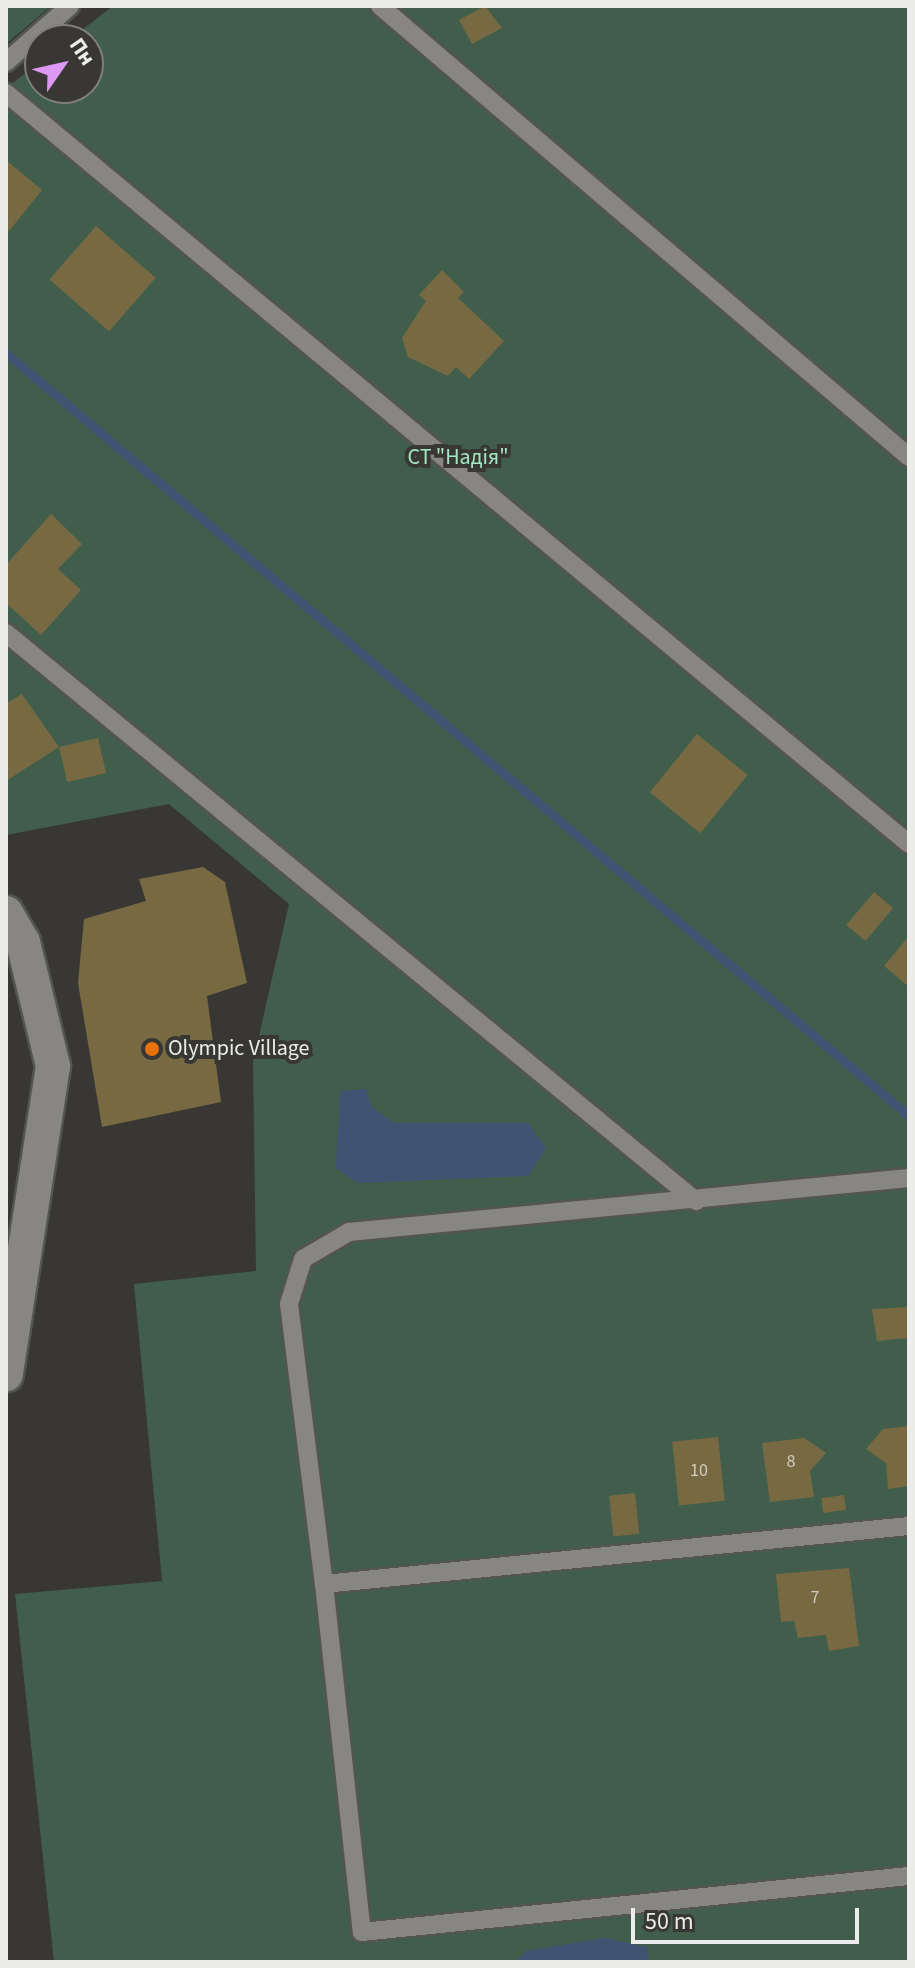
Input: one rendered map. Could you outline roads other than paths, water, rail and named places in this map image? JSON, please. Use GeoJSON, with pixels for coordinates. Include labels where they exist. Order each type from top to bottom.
{"type":"FeatureCollection","features":[{"type":"Feature","properties":{"kind":"street"},"geometry":{"type":"LineString","coordinates":[[6,913],[23,942],[53,1066],[6,1374]]}},
{"type":"Feature","properties":{"kind":"lane"},"geometry":{"type":"LineString","coordinates":[[6,62],[70,6]]}},
{"type":"Feature","properties":{"kind":"lane"},"geometry":{"type":"LineString","coordinates":[[380,6],[909,457]]}},
{"type":"Feature","properties":{"kind":"lane"},"geometry":{"type":"LineString","coordinates":[[6,93],[909,844]]}},
{"type":"Feature","properties":{"kind":"lane"},"geometry":{"type":"LineString","coordinates":[[6,633],[696,1201]]}},
{"type":"Feature","properties":{"kind":"lane"},"geometry":{"type":"LineString","coordinates":[[909,1178],[696,1201],[349,1232],[303,1259],[289,1304],[324,1584],[362,1932],[909,1876]]}},
{"type":"Feature","properties":{"kind":"lane"},"geometry":{"type":"LineString","coordinates":[[324,1584],[909,1526]]}},
{"type":"Feature","properties":{"kind":"water"},"geometry":{"type":"Polygon","coordinates":[[[366,1089],[371,1106],[394,1123],[528,1123],[546,1148],[528,1176],[357,1183],[336,1168],[340,1091],[366,1089]]]}},
{"type":"Feature","properties":{"kind":"water"},"geometry":{"type":"Polygon","coordinates":[[[605,1938],[647,1947],[649,1962],[516,1962],[526,1951],[605,1938]]]}},
{"type":"Feature","properties":{"kind":"waterway"},"geometry":{"type":"LineString","coordinates":[[6,353],[909,1116]]}},
{"type":"Feature","properties":{"kind":"place","name":"Olympic Village"},"geometry":{"type":"Point","coordinates":[152,1049]}},
{"type":"Feature","properties":{"kind":"park label","name":"СТ \"Надія\""},"geometry":{"type":"Point","coordinates":[458,458]}}]}
